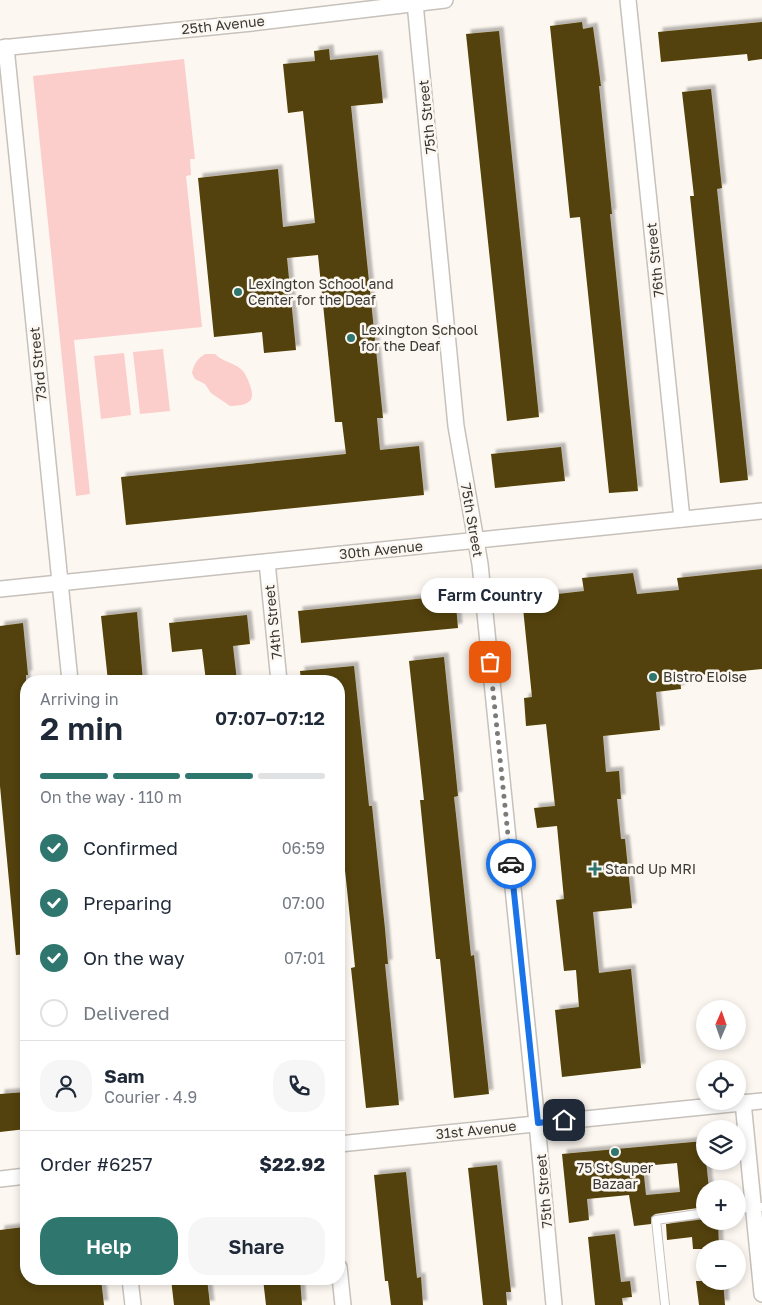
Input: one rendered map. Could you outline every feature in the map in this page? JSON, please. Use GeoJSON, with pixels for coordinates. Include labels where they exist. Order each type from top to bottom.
{"type":"FeatureCollection","features":[{"type":"Feature","properties":{"kind":"street","name":"25th Avenue"},"geometry":{"type":"LineString","coordinates":[[3,48],[252,23],[445,0]]}},
{"type":"Feature","properties":{"kind":"street","name":"76th Street"},"geometry":{"type":"LineString","coordinates":[[628,0],[682,519]]}},
{"type":"Feature","properties":{"kind":"street","name":"75th Street"},"geometry":{"type":"LineString","coordinates":[[415,3],[456,426],[480,564],[538,1123],[554,1305]]}},
{"type":"Feature","properties":{"kind":"street","name":"73rd Street"},"geometry":{"type":"LineString","coordinates":[[3,48],[69,675]]}},
{"type":"Feature","properties":{"kind":"street","name":"30th Avenue"},"geometry":{"type":"LineString","coordinates":[[0,589],[762,511]]}},
{"type":"Feature","properties":{"kind":"street","name":"74th Street"},"geometry":{"type":"LineString","coordinates":[[267,562],[278,675]]}},
{"type":"Feature","properties":{"kind":"street","name":"31st Avenue"},"geometry":{"type":"LineString","coordinates":[[746,1102],[762,1101]]}},
{"type":"Feature","properties":{"kind":"street","name":"31st Avenue"},"geometry":{"type":"LineString","coordinates":[[345,1143],[696,1107]]}},
{"type":"Feature","properties":{"kind":"street"},"geometry":{"type":"LineString","coordinates":[[744,1110],[758,1207],[762,1294]]}},
{"type":"Feature","properties":{"kind":"street"},"geometry":{"type":"LineString","coordinates":[[0,1179],[20,1177]]}},
{"type":"Feature","properties":{"kind":"street"},"geometry":{"type":"LineString","coordinates":[[131,1285],[133,1305]]}},
{"type":"Feature","properties":{"kind":"street"},"geometry":{"type":"LineString","coordinates":[[341,1285],[343,1305]]}},
{"type":"Feature","properties":{"kind":"lane"},"geometry":{"type":"LineString","coordinates":[[665,1305],[656,1220],[696,1214]]}},
{"type":"Feature","properties":{"kind":"shaded area"},"geometry":{"type":"Polygon","coordinates":[[[184,59],[195,159],[190,159],[191,175],[186,176],[202,327],[74,340],[90,494],[76,496],[33,76],[184,59]]]}},
{"type":"Feature","properties":{"kind":"shaded area"},"geometry":{"type":"Polygon","coordinates":[[[163,349],[170,411],[140,414],[133,352],[163,349]]]}},
{"type":"Feature","properties":{"kind":"shaded area"},"geometry":{"type":"Polygon","coordinates":[[[124,353],[131,415],[101,419],[94,356],[124,353]]]}},
{"type":"Feature","properties":{"kind":"shaded area"},"geometry":{"type":"Polygon","coordinates":[[[205,354],[215,354],[242,370],[251,387],[252,397],[250,401],[230,406],[211,393],[205,384],[195,379],[192,373],[194,367],[205,354]]]}},
{"type":"Feature","properties":{"kind":"building"},"geometry":{"type":"Polygon","coordinates":[[[582,22],[583,29],[593,27],[601,86],[599,86],[612,214],[610,214],[638,491],[609,493],[580,217],[570,218],[550,26],[582,22]]]}},
{"type":"Feature","properties":{"kind":"building"},"geometry":{"type":"Polygon","coordinates":[[[762,22],[762,59],[748,61],[747,54],[661,62],[658,32],[762,22]]]}},
{"type":"Feature","properties":{"kind":"building"},"geometry":{"type":"Polygon","coordinates":[[[499,31],[539,417],[507,421],[466,34],[499,31]]]}},
{"type":"Feature","properties":{"kind":"building"},"geometry":{"type":"Polygon","coordinates":[[[329,49],[330,60],[378,55],[383,103],[351,106],[383,418],[377,418],[380,450],[419,446],[424,495],[126,525],[121,477],[346,454],[342,422],[335,422],[318,255],[287,258],[296,350],[264,353],[262,332],[214,337],[198,178],[278,169],[283,227],[315,223],[303,111],[288,113],[283,64],[315,61],[314,51],[329,49]]]}},
{"type":"Feature","properties":{"kind":"building"},"geometry":{"type":"Polygon","coordinates":[[[711,89],[722,188],[717,189],[748,480],[720,483],[690,196],[694,196],[682,92],[711,89]]]}},
{"type":"Feature","properties":{"kind":"building"},"geometry":{"type":"Polygon","coordinates":[[[561,447],[565,481],[495,488],[491,454],[561,447]]]}},
{"type":"Feature","properties":{"kind":"building"},"geometry":{"type":"Polygon","coordinates":[[[762,569],[762,669],[680,677],[681,689],[656,692],[660,730],[603,736],[606,772],[619,771],[621,799],[617,799],[621,839],[625,839],[632,908],[593,912],[599,973],[631,969],[641,1068],[562,1077],[555,1010],[579,1007],[576,970],[564,971],[556,900],[564,899],[557,826],[537,828],[534,808],[555,806],[546,724],[526,726],[524,698],[532,697],[522,598],[584,591],[582,578],[633,573],[637,594],[679,590],[677,578],[762,569]]]}},
{"type":"Feature","properties":{"kind":"building"},"geometry":{"type":"Polygon","coordinates":[[[455,595],[458,628],[301,643],[298,611],[455,595]]]}},
{"type":"Feature","properties":{"kind":"building"},"geometry":{"type":"Polygon","coordinates":[[[137,612],[142,675],[107,675],[101,616],[137,612]]]}},
{"type":"Feature","properties":{"kind":"building"},"geometry":{"type":"Polygon","coordinates":[[[247,615],[250,644],[233,646],[236,675],[205,675],[202,649],[172,652],[169,623],[247,615]]]}},
{"type":"Feature","properties":{"kind":"building"},"geometry":{"type":"Polygon","coordinates":[[[23,623],[28,675],[20,675],[20,955],[16,955],[0,786],[0,626],[23,623]]]}},
{"type":"Feature","properties":{"kind":"building"},"geometry":{"type":"Polygon","coordinates":[[[444,657],[458,796],[454,797],[471,956],[474,955],[489,1094],[454,1098],[440,959],[436,959],[420,800],[424,800],[409,661],[444,657]]]}},
{"type":"Feature","properties":{"kind":"building"},"geometry":{"type":"Polygon","coordinates":[[[354,666],[385,929],[388,964],[385,964],[399,1105],[366,1108],[351,968],[355,967],[345,870],[345,675],[300,675],[300,671],[354,666]]]}},
{"type":"Feature","properties":{"kind":"building"},"geometry":{"type":"Polygon","coordinates":[[[20,1092],[20,1130],[0,1132],[0,1094],[20,1092]]]}},
{"type":"Feature","properties":{"kind":"building"},"geometry":{"type":"Polygon","coordinates":[[[696,1142],[696,1170],[707,1170],[708,1180],[696,1180],[696,1208],[655,1214],[651,1217],[651,1224],[634,1226],[629,1195],[587,1199],[589,1220],[569,1223],[562,1154],[696,1142]],[[677,1163],[643,1166],[646,1195],[680,1192],[677,1163]]]}},
{"type":"Feature","properties":{"kind":"building"},"geometry":{"type":"Polygon","coordinates":[[[497,1165],[511,1292],[506,1292],[507,1305],[483,1305],[468,1168],[497,1165]]]}},
{"type":"Feature","properties":{"kind":"building"},"geometry":{"type":"Polygon","coordinates":[[[406,1172],[417,1278],[421,1277],[423,1305],[391,1305],[388,1281],[385,1281],[374,1175],[406,1172]]]}},
{"type":"Feature","properties":{"kind":"building"},"geometry":{"type":"Polygon","coordinates":[[[696,1220],[696,1230],[718,1230],[719,1240],[696,1240],[696,1249],[693,1249],[692,1237],[667,1240],[666,1224],[696,1220]]]}},
{"type":"Feature","properties":{"kind":"building"},"geometry":{"type":"Polygon","coordinates":[[[20,1228],[20,1285],[102,1285],[104,1305],[0,1305],[0,1230],[20,1228]]]}},
{"type":"Feature","properties":{"kind":"building"},"geometry":{"type":"Polygon","coordinates":[[[615,1234],[621,1282],[630,1281],[632,1297],[622,1298],[623,1305],[595,1305],[588,1237],[615,1234]]]}},
{"type":"Feature","properties":{"kind":"building"},"geometry":{"type":"Polygon","coordinates":[[[172,1285],[208,1285],[210,1305],[174,1305],[172,1285]]]}},
{"type":"Feature","properties":{"kind":"building"},"geometry":{"type":"Polygon","coordinates":[[[264,1285],[300,1285],[302,1305],[266,1305],[264,1285]]]}},
{"type":"Feature","properties":{"kind":"building"},"geometry":{"type":"Polygon","coordinates":[[[697,1290],[724,1290],[725,1305],[699,1305],[697,1290]]]}},
{"type":"Feature","properties":{"kind":"way so far"},"geometry":{"type":"LineString","coordinates":[[490,662],[511,864]]}},
{"type":"Feature","properties":{"kind":"place","name":"Lexington School and Center for the Deaf"},"geometry":{"type":"Point","coordinates":[238,292]}},
{"type":"Feature","properties":{"kind":"place","name":"Lexington School for the Deaf"},"geometry":{"type":"Point","coordinates":[351,338]}},
{"type":"Feature","properties":{"kind":"place","name":"Farm Country"},"geometry":{"type":"Point","coordinates":[490,662]}},
{"type":"Feature","properties":{"kind":"place","name":"Bistro Eloise"},"geometry":{"type":"Point","coordinates":[653,677]}},
{"type":"Feature","properties":{"kind":"place","name":"Stand Up MRI"},"geometry":{"type":"Point","coordinates":[595,869]}},
{"type":"Feature","properties":{"kind":"place","name":"75 St Super Bazaar"},"geometry":{"type":"Point","coordinates":[615,1152]}},
{"type":"Feature","properties":{"kind":"route"},"geometry":{"type":"LineString","coordinates":[[511,864],[538,1123],[564,1120]]}}]}
